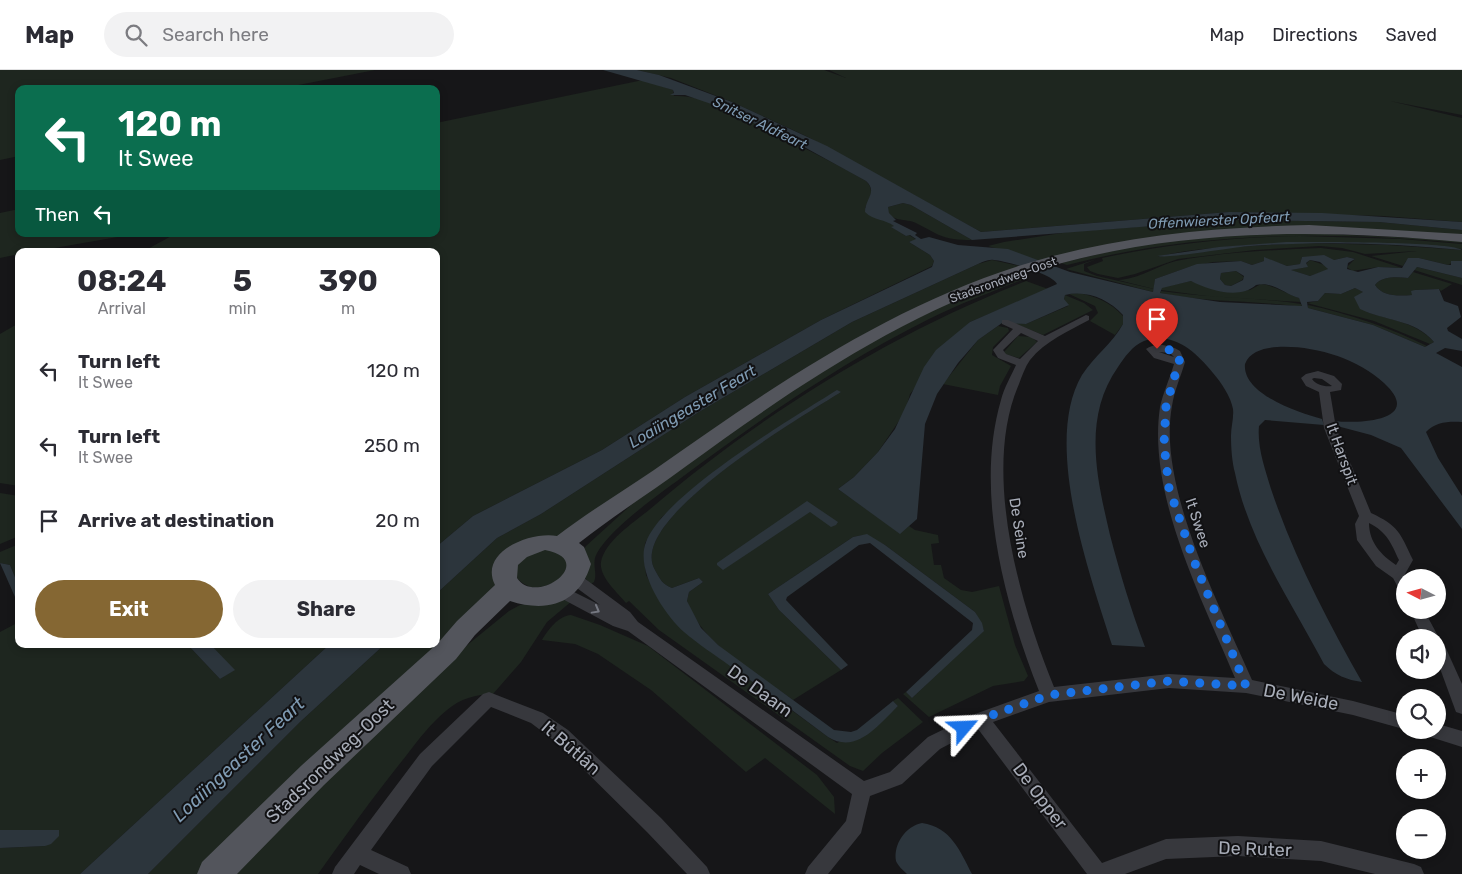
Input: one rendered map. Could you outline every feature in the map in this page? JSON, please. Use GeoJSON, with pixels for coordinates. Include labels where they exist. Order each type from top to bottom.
{"type":"FeatureCollection","features":[{"type":"Feature","properties":{"kind":"main road","name":"Stadsrondweg-Oost"},"geometry":{"type":"LineString","coordinates":[[568,547],[616,513],[628,498],[727,427],[813,372],[882,332],[952,298],[1020,271],[1053,261],[1146,241],[1241,231],[1343,230],[1462,238]]}},
{"type":"Feature","properties":{"kind":"main road"},"geometry":{"type":"LineString","coordinates":[[536,543],[568,547],[580,562],[567,585],[541,597],[516,592],[505,582],[505,568],[513,555],[536,543]]}},
{"type":"Feature","properties":{"kind":"main road","name":"Stadsrondweg-Oost"},"geometry":{"type":"LineString","coordinates":[[214,874],[313,775],[447,651],[474,634],[516,592]]}},
{"type":"Feature","properties":{"kind":"street","name":"De Seine"},"geometry":{"type":"LineString","coordinates":[[1049,695],[1031,649],[1011,579],[997,492],[998,437],[1008,398],[1022,363],[1044,340],[1086,318]]}},
{"type":"Feature","properties":{"kind":"street"},"geometry":{"type":"LineString","coordinates":[[1005,322],[1044,340]]}},
{"type":"Feature","properties":{"kind":"street"},"geometry":{"type":"LineString","coordinates":[[1019,329],[998,350],[1002,356],[1022,363]]}},
{"type":"Feature","properties":{"kind":"street","name":"It Swee"},"geometry":{"type":"LineString","coordinates":[[1180,362],[1166,406],[1164,444],[1169,488],[1194,561],[1246,686]]}},
{"type":"Feature","properties":{"kind":"street","name":"It Harspit"},"geometry":{"type":"LineString","coordinates":[[1324,390],[1330,428],[1366,516],[1362,524],[1364,540],[1381,562],[1396,573]]}},
{"type":"Feature","properties":{"kind":"street"},"geometry":{"type":"LineString","coordinates":[[1366,516],[1384,525],[1394,537],[1406,560],[1401,569]]}},
{"type":"Feature","properties":{"kind":"street","name":"De Daam"},"geometry":{"type":"LineString","coordinates":[[567,585],[618,622],[633,626],[862,790]]}},
{"type":"Feature","properties":{"kind":"street"},"geometry":{"type":"LineString","coordinates":[[1446,664],[1462,707]]}},
{"type":"Feature","properties":{"kind":"street","name":"De Weide"},"geometry":{"type":"LineString","coordinates":[[862,790],[896,778],[934,743],[981,719],[1049,695],[1169,681],[1246,686],[1353,708],[1396,720]]}},
{"type":"Feature","properties":{"kind":"street","name":"It Bûtlân"},"geometry":{"type":"LineString","coordinates":[[342,874],[426,760],[489,699],[537,718],[562,736],[700,874]]}},
{"type":"Feature","properties":{"kind":"street","name":"De Opper"},"geometry":{"type":"LineString","coordinates":[[981,719],[1098,874]]}},
{"type":"Feature","properties":{"kind":"street"},"geometry":{"type":"LineString","coordinates":[[1446,734],[1462,739]]}},
{"type":"Feature","properties":{"kind":"street"},"geometry":{"type":"LineString","coordinates":[[815,874],[854,826],[862,790]]}},
{"type":"Feature","properties":{"kind":"street","name":"De Ruter"},"geometry":{"type":"LineString","coordinates":[[1098,874],[1166,848],[1238,846],[1321,851],[1414,874]]}},
{"type":"Feature","properties":{"kind":"street"},"geometry":{"type":"LineString","coordinates":[[357,854],[401,874]]}},
{"type":"Feature","properties":{"kind":"shaded area"},"geometry":{"type":"Polygon","coordinates":[[[0,70],[375,70],[298,85],[15,85],[15,157],[0,160],[0,70]]]}},
{"type":"Feature","properties":{"kind":"shaded area"},"geometry":{"type":"Polygon","coordinates":[[[637,70],[824,70],[846,78],[829,70],[1462,70],[1462,115],[1390,101],[1462,118],[1462,222],[1383,216],[1229,212],[981,232],[808,137],[732,102],[671,78],[637,70]]]}},
{"type":"Feature","properties":{"kind":"shaded area"},"geometry":{"type":"Polygon","coordinates":[[[643,80],[673,90],[674,96],[702,100],[732,111],[866,181],[871,191],[865,208],[895,226],[892,227],[906,236],[909,235],[917,240],[909,242],[930,255],[934,261],[932,266],[821,320],[685,397],[602,450],[473,516],[440,544],[440,248],[149,248],[170,237],[440,237],[440,122],[643,80]]]}},
{"type":"Feature","properties":{"kind":"shaded area"},"geometry":{"type":"Polygon","coordinates":[[[903,203],[911,205],[972,240],[947,238],[916,223],[891,216],[888,207],[903,203]]]}},
{"type":"Feature","properties":{"kind":"shaded area"},"geometry":{"type":"Polygon","coordinates":[[[15,210],[15,237],[118,237],[54,248],[15,248],[15,255],[0,258],[0,213],[15,210]]]}},
{"type":"Feature","properties":{"kind":"shaded area"},"geometry":{"type":"Polygon","coordinates":[[[1231,220],[1379,222],[1462,230],[1462,237],[1251,229],[1040,261],[988,246],[1068,232],[1231,220]]]}},
{"type":"Feature","properties":{"kind":"shaded area"},"geometry":{"type":"Polygon","coordinates":[[[1280,232],[1462,240],[1462,243],[1362,237],[1263,237],[1165,246],[1067,265],[1061,263],[1149,242],[1280,232]]]}},
{"type":"Feature","properties":{"kind":"shaded area"},"geometry":{"type":"Polygon","coordinates":[[[1300,236],[1401,239],[1462,244],[1462,249],[1373,243],[1314,242],[1199,249],[1157,257],[1220,248],[1301,243],[1388,245],[1462,250],[1462,261],[1455,261],[1448,265],[1419,258],[1406,261],[1403,266],[1371,256],[1417,251],[1365,254],[1342,248],[1320,246],[1255,250],[1178,259],[1118,278],[1098,274],[1090,271],[1087,267],[1103,261],[1102,258],[1176,245],[1250,238],[1300,236]]]}},
{"type":"Feature","properties":{"kind":"shaded area"},"geometry":{"type":"Polygon","coordinates":[[[1321,248],[1353,252],[1402,268],[1378,267],[1352,271],[1347,267],[1355,259],[1347,257],[1334,260],[1302,257],[1300,264],[1287,266],[1264,258],[1264,261],[1252,265],[1241,261],[1213,262],[1189,267],[1155,279],[1154,289],[1118,280],[1141,275],[1176,261],[1212,255],[1321,248]]]}},
{"type":"Feature","properties":{"kind":"shaded area"},"geometry":{"type":"Polygon","coordinates":[[[1097,259],[1084,264],[1084,271],[1097,276],[1154,289],[1153,292],[1066,269],[1097,259]]]}},
{"type":"Feature","properties":{"kind":"shaded area"},"geometry":{"type":"Polygon","coordinates":[[[992,260],[1019,266],[948,295],[878,330],[563,536],[540,539],[500,584],[440,642],[440,590],[497,538],[541,514],[699,412],[852,322],[978,264],[992,260]]]}},
{"type":"Feature","properties":{"kind":"shaded area"},"geometry":{"type":"Polygon","coordinates":[[[1310,260],[1327,266],[1328,270],[1310,276],[1290,270],[1307,267],[1306,264],[1310,260]]]}},
{"type":"Feature","properties":{"kind":"shaded area"},"geometry":{"type":"Polygon","coordinates":[[[1417,267],[1462,278],[1462,285],[1414,270],[1417,267]]]}},
{"type":"Feature","properties":{"kind":"shaded area"},"geometry":{"type":"Polygon","coordinates":[[[1236,271],[1244,277],[1231,286],[1225,285],[1220,279],[1221,273],[1236,271]]]}},
{"type":"Feature","properties":{"kind":"shaded area"},"geometry":{"type":"Polygon","coordinates":[[[1413,272],[1452,284],[1441,291],[1439,289],[1415,290],[1412,295],[1402,296],[1382,292],[1375,285],[1382,280],[1395,277],[1408,278],[1413,272]]]}},
{"type":"Feature","properties":{"kind":"shaded area"},"geometry":{"type":"Polygon","coordinates":[[[1021,275],[1027,278],[953,308],[896,336],[833,373],[771,413],[636,512],[613,533],[597,553],[595,557],[594,582],[591,584],[583,576],[582,552],[586,546],[641,496],[740,423],[870,342],[949,302],[1021,275]]]}},
{"type":"Feature","properties":{"kind":"shaded area"},"geometry":{"type":"Polygon","coordinates":[[[1026,281],[1048,289],[970,322],[910,394],[905,412],[878,452],[854,477],[838,489],[900,533],[909,526],[915,530],[938,535],[939,543],[931,544],[934,565],[941,565],[944,578],[961,590],[972,592],[999,586],[1015,645],[1028,676],[1024,681],[993,686],[929,717],[903,694],[906,692],[912,698],[984,630],[975,612],[885,545],[863,535],[853,537],[768,594],[779,610],[841,670],[793,700],[747,669],[705,632],[687,601],[689,592],[703,582],[699,578],[672,588],[660,579],[655,570],[653,549],[666,524],[691,497],[723,470],[758,445],[841,392],[770,433],[696,486],[661,518],[645,543],[646,575],[653,588],[685,632],[837,743],[898,706],[893,701],[898,698],[923,722],[882,753],[863,771],[850,766],[659,630],[629,601],[626,603],[609,584],[601,568],[601,562],[608,547],[628,527],[691,475],[781,410],[876,352],[925,326],[975,302],[1026,281]]]}},
{"type":"Feature","properties":{"kind":"shaded area"},"geometry":{"type":"Polygon","coordinates":[[[1191,281],[1224,292],[1250,290],[1261,284],[1299,298],[1301,302],[1214,297],[1161,290],[1162,287],[1191,281]]]}},
{"type":"Feature","properties":{"kind":"shaded area"},"geometry":{"type":"Polygon","coordinates":[[[1355,288],[1363,292],[1367,312],[1411,326],[1427,335],[1434,342],[1430,344],[1374,321],[1307,303],[1318,301],[1325,293],[1341,294],[1355,288]]]}},
{"type":"Feature","properties":{"kind":"shaded area"},"geometry":{"type":"Polygon","coordinates":[[[1161,291],[1301,304],[1302,307],[1195,298],[1160,293],[1161,291]]]}},
{"type":"Feature","properties":{"kind":"shaded area"},"geometry":{"type":"Polygon","coordinates":[[[1079,293],[1103,301],[1123,316],[1123,324],[1115,335],[1090,321],[1098,313],[1095,306],[1069,294],[1079,293]]]}},
{"type":"Feature","properties":{"kind":"shaded area"},"geometry":{"type":"Polygon","coordinates":[[[1065,295],[1084,303],[1093,310],[1043,335],[1009,321],[1026,324],[1068,306],[1064,299],[1065,295]]]}},
{"type":"Feature","properties":{"kind":"shaded area"},"geometry":{"type":"Polygon","coordinates":[[[1308,305],[1370,322],[1427,346],[1425,347],[1373,325],[1308,308],[1308,305]]]}},
{"type":"Feature","properties":{"kind":"shaded area"},"geometry":{"type":"Polygon","coordinates":[[[15,325],[15,485],[0,483],[0,334],[15,325]]]}},
{"type":"Feature","properties":{"kind":"shaded area"},"geometry":{"type":"Polygon","coordinates":[[[998,326],[1008,328],[1009,331],[993,347],[992,355],[1011,366],[1000,386],[998,395],[943,384],[978,340],[998,326]]]}},
{"type":"Feature","properties":{"kind":"shaded area"},"geometry":{"type":"Polygon","coordinates":[[[1018,336],[1032,337],[1037,342],[1019,358],[1005,354],[1004,352],[1018,336]]]}},
{"type":"Feature","properties":{"kind":"shaded area"},"geometry":{"type":"Polygon","coordinates":[[[0,493],[15,495],[15,538],[0,544],[0,493]]]}},
{"type":"Feature","properties":{"kind":"shaded area"},"geometry":{"type":"Polygon","coordinates":[[[15,546],[15,577],[10,565],[0,563],[0,552],[15,546]]]}},
{"type":"Feature","properties":{"kind":"shaded area"},"geometry":{"type":"Polygon","coordinates":[[[543,549],[556,550],[569,561],[562,579],[538,587],[527,586],[516,577],[518,565],[527,556],[543,549]]]}},
{"type":"Feature","properties":{"kind":"shaded area"},"geometry":{"type":"Polygon","coordinates":[[[557,598],[572,601],[547,622],[521,662],[493,694],[474,696],[457,703],[430,726],[361,814],[318,874],[229,874],[384,719],[471,642],[509,611],[520,605],[557,598]]]}},
{"type":"Feature","properties":{"kind":"shaded area"},"geometry":{"type":"Polygon","coordinates":[[[571,615],[600,625],[648,646],[817,775],[834,797],[835,814],[765,758],[746,772],[651,690],[598,654],[575,644],[542,640],[550,628],[558,621],[571,615]]]}},
{"type":"Feature","properties":{"kind":"shaded area"},"geometry":{"type":"Polygon","coordinates":[[[15,624],[15,648],[191,648],[220,679],[234,670],[214,648],[326,648],[80,874],[0,874],[0,848],[45,846],[58,830],[0,830],[0,632],[15,624]]]}},
{"type":"Feature","properties":{"kind":"shaded area"},"geometry":{"type":"Polygon","coordinates":[[[381,648],[434,648],[202,874],[148,874],[300,722],[381,648]]]}},
{"type":"Feature","properties":{"kind":"water"},"geometry":{"type":"Polygon","coordinates":[[[603,70],[637,70],[659,75],[732,102],[827,146],[981,232],[1229,212],[1322,213],[1462,222],[1462,230],[1379,222],[1231,220],[972,240],[911,205],[903,203],[888,207],[889,213],[896,220],[893,221],[917,233],[915,235],[921,239],[929,237],[958,245],[1008,249],[1070,272],[1153,292],[1155,279],[1197,264],[1241,261],[1252,265],[1264,261],[1264,257],[1287,266],[1300,264],[1302,257],[1324,255],[1334,260],[1347,257],[1355,259],[1348,263],[1347,269],[1358,272],[1378,267],[1402,268],[1408,258],[1419,258],[1448,265],[1451,265],[1451,261],[1462,261],[1462,278],[1417,267],[1408,278],[1395,277],[1382,280],[1375,285],[1382,292],[1397,295],[1412,295],[1411,291],[1415,290],[1439,289],[1444,301],[1458,306],[1461,317],[1447,328],[1448,331],[1462,339],[1462,351],[1445,348],[1436,353],[1462,367],[1462,422],[1442,423],[1426,432],[1438,458],[1462,496],[1462,529],[1401,448],[1371,435],[1337,426],[1334,421],[1358,422],[1393,413],[1397,405],[1395,396],[1373,374],[1348,360],[1305,348],[1272,347],[1263,349],[1250,356],[1245,364],[1247,375],[1262,393],[1287,407],[1322,419],[1324,425],[1265,420],[1259,426],[1260,450],[1271,489],[1290,539],[1324,612],[1362,682],[1342,676],[1324,664],[1261,548],[1250,523],[1234,469],[1231,441],[1233,409],[1225,390],[1199,357],[1183,345],[1164,339],[1144,341],[1136,345],[1129,352],[1107,387],[1100,407],[1096,428],[1097,471],[1110,535],[1130,605],[1145,647],[1112,645],[1082,547],[1068,472],[1067,436],[1071,403],[1082,375],[1123,324],[1123,315],[1111,304],[1097,297],[1081,294],[1065,295],[1064,299],[1069,305],[1026,324],[1002,323],[978,340],[958,363],[937,394],[925,424],[917,519],[900,534],[838,489],[854,477],[878,452],[895,429],[924,367],[936,350],[970,322],[1057,284],[1054,280],[1038,272],[994,260],[978,264],[852,322],[699,412],[541,514],[497,538],[440,590],[440,544],[473,516],[602,450],[685,397],[821,320],[932,267],[934,261],[930,255],[909,242],[916,239],[910,235],[906,236],[891,227],[894,226],[891,224],[872,217],[865,212],[871,192],[866,181],[806,148],[720,107],[685,95],[670,95],[674,93],[673,90],[603,70]],[[1310,260],[1306,263],[1308,267],[1291,270],[1310,276],[1328,269],[1320,262],[1310,260]],[[1236,271],[1221,273],[1220,279],[1225,285],[1231,286],[1243,280],[1244,276],[1236,271]],[[1191,281],[1162,288],[1160,293],[1220,302],[1302,306],[1299,298],[1273,286],[1256,285],[1249,290],[1233,293],[1206,288],[1191,281]],[[1355,288],[1341,294],[1325,293],[1318,301],[1307,302],[1308,308],[1373,325],[1425,347],[1434,342],[1418,329],[1360,309],[1354,297],[1363,292],[1355,288]]]}},
{"type":"Feature","properties":{"kind":"water"},"geometry":{"type":"Polygon","coordinates":[[[1286,242],[1433,245],[1462,250],[1383,244],[1330,243],[1251,246],[1173,256],[1157,256],[1219,247],[1286,242]]]}},
{"type":"Feature","properties":{"kind":"water"},"geometry":{"type":"Polygon","coordinates":[[[837,390],[841,392],[758,445],[723,470],[691,497],[666,524],[653,549],[655,570],[666,585],[672,588],[699,578],[703,582],[689,592],[687,601],[701,628],[718,645],[834,730],[851,732],[857,730],[893,701],[898,706],[867,735],[858,740],[848,742],[839,742],[828,737],[684,632],[660,603],[653,591],[644,565],[646,542],[657,523],[677,502],[702,480],[761,438],[837,390]]]}},
{"type":"Feature","properties":{"kind":"water"},"geometry":{"type":"Polygon","coordinates":[[[807,501],[838,522],[836,525],[831,527],[810,512],[723,570],[717,565],[717,563],[807,501]]]}},
{"type":"Feature","properties":{"kind":"water"},"geometry":{"type":"Polygon","coordinates":[[[867,534],[885,545],[975,612],[982,623],[984,631],[912,698],[906,692],[972,630],[973,623],[870,543],[859,545],[787,597],[786,600],[848,665],[841,670],[779,610],[768,594],[853,537],[867,534]]]}},
{"type":"Feature","properties":{"kind":"water"},"geometry":{"type":"Polygon","coordinates":[[[0,563],[10,565],[15,577],[15,597],[0,563]]]}},
{"type":"Feature","properties":{"kind":"water"},"geometry":{"type":"Polygon","coordinates":[[[191,648],[214,648],[235,670],[220,679],[191,648]]]}},
{"type":"Feature","properties":{"kind":"water","name":"Loaiïngeaster Feart"},"geometry":{"type":"Polygon","coordinates":[[[326,648],[381,648],[300,722],[148,874],[80,874],[326,648]]]}},
{"type":"Feature","properties":{"kind":"water"},"geometry":{"type":"Polygon","coordinates":[[[922,823],[940,829],[953,841],[972,874],[907,874],[898,865],[896,855],[899,842],[906,832],[922,823]]]}},
{"type":"Feature","properties":{"kind":"water"},"geometry":{"type":"Polygon","coordinates":[[[0,830],[59,830],[59,836],[51,844],[45,846],[0,848],[0,830]]]}},
{"type":"Feature","properties":{"kind":"route"},"geometry":{"type":"LineString","coordinates":[[964,728],[981,719],[1049,695],[1169,681],[1246,686],[1194,561],[1169,488],[1164,444],[1166,406],[1180,358],[1177,353],[1170,350],[1157,349]]}},
{"type":"Feature","properties":{"kind":"water label","name":"Snitser Aldfeart"},"geometry":{"type":"Point","coordinates":[760,123]}},
{"type":"Feature","properties":{"kind":"water label","name":"Offenwierster Opfeart"},"geometry":{"type":"Point","coordinates":[1219,220]}}]}
